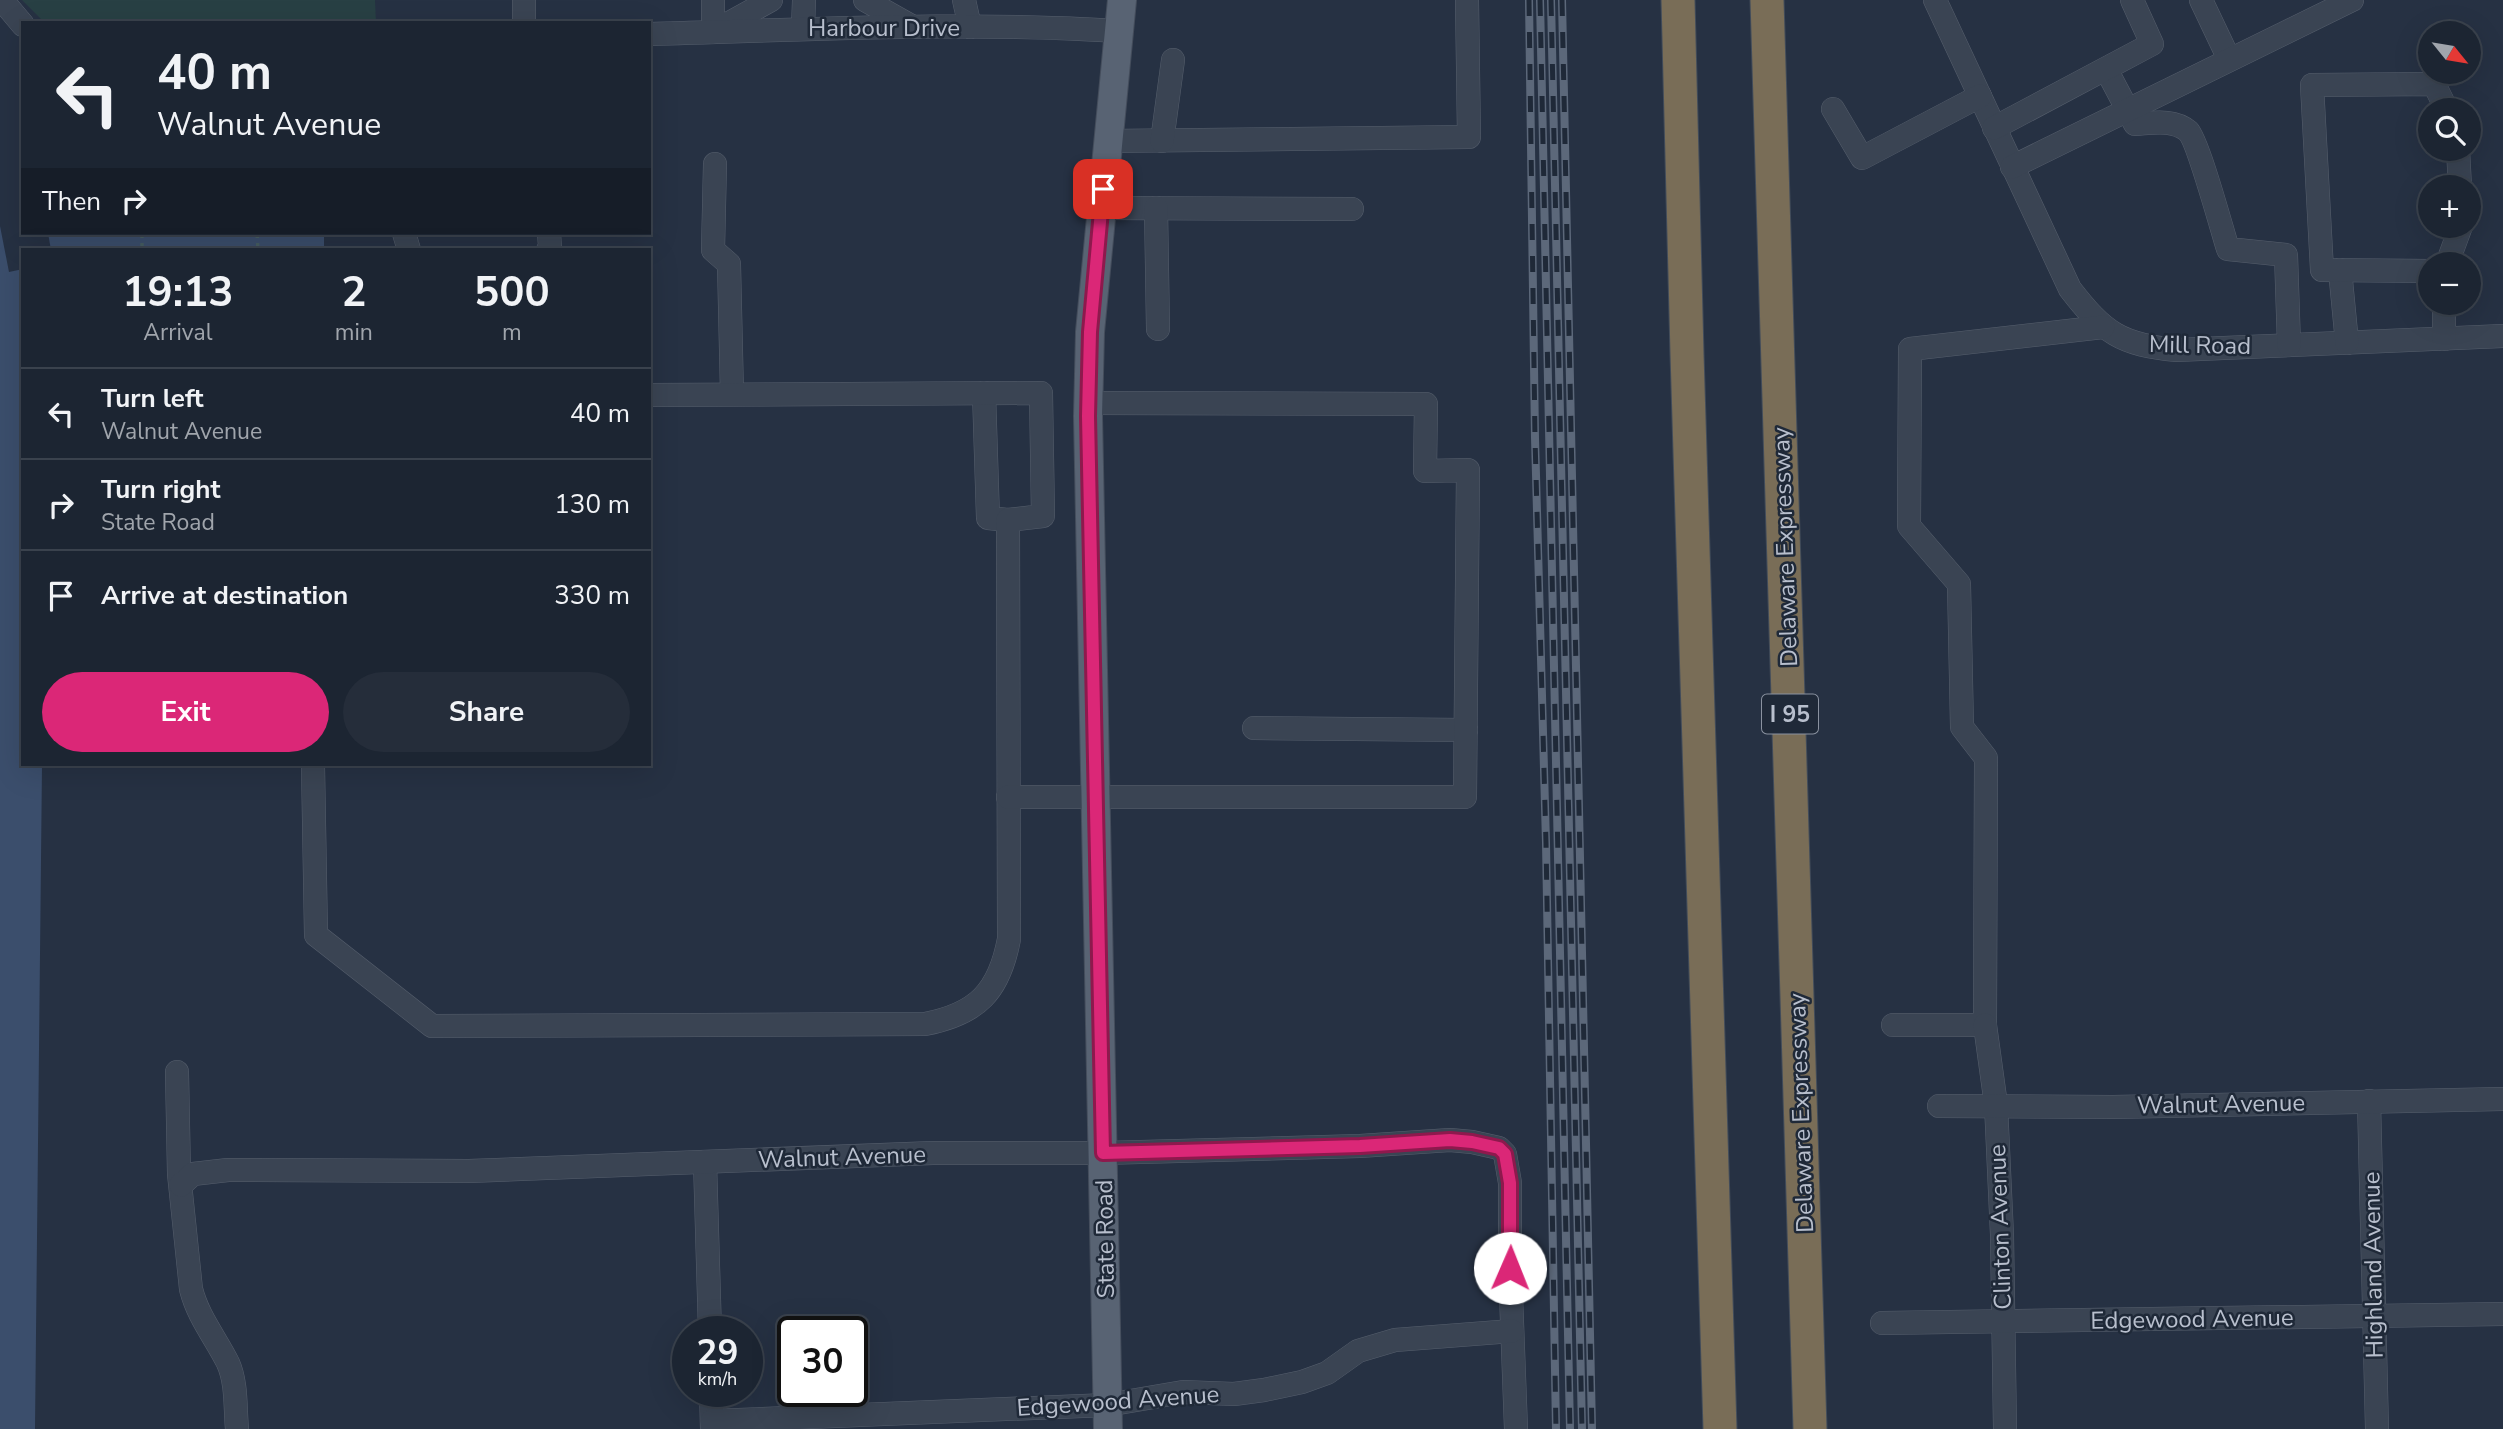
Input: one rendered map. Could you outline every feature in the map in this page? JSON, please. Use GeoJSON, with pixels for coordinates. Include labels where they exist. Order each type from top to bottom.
{"type":"FeatureCollection","features":[{"type":"Feature","properties":{"kind":"highway"},"geometry":{"type":"LineString","coordinates":[[1678,0],[1720,1429]]}},
{"type":"Feature","properties":{"kind":"highway","name":"Delaware Expressway"},"geometry":{"type":"LineString","coordinates":[[1767,0],[1810,1429]]}},
{"type":"Feature","properties":{"kind":"main road","name":"State Road"},"geometry":{"type":"LineString","coordinates":[[1108,1417],[1088,523],[1088,403],[1090,332],[1122,0]]}},
{"type":"Feature","properties":{"kind":"street"},"geometry":{"type":"LineString","coordinates":[[2,0],[21,23]]}},
{"type":"Feature","properties":{"kind":"street"},"geometry":{"type":"LineString","coordinates":[[524,0],[524,21]]}},
{"type":"Feature","properties":{"kind":"street"},"geometry":{"type":"LineString","coordinates":[[713,0],[713,33],[771,0]]}},
{"type":"Feature","properties":{"kind":"street"},"geometry":{"type":"LineString","coordinates":[[803,28],[804,0]]}},
{"type":"Feature","properties":{"kind":"street"},"geometry":{"type":"LineString","coordinates":[[865,0],[916,28]]}},
{"type":"Feature","properties":{"kind":"street"},"geometry":{"type":"LineString","coordinates":[[964,0],[970,27]]}},
{"type":"Feature","properties":{"kind":"street"},"geometry":{"type":"LineString","coordinates":[[1107,141],[1469,137],[1468,0]]}},
{"type":"Feature","properties":{"kind":"street","name":"Mill Road"},"geometry":{"type":"LineString","coordinates":[[1935,0],[2070,289],[2103,327],[2131,343],[2164,349],[2503,336]]}},
{"type":"Feature","properties":{"kind":"street"},"geometry":{"type":"LineString","coordinates":[[1994,128],[2152,44],[2132,0]]}},
{"type":"Feature","properties":{"kind":"street"},"geometry":{"type":"LineString","coordinates":[[2201,0],[2229,59]]}},
{"type":"Feature","properties":{"kind":"street"},"geometry":{"type":"LineString","coordinates":[[2012,167],[2128,111],[2327,5],[2352,0]]}},
{"type":"Feature","properties":{"kind":"street","name":"Harbour Drive"},"geometry":{"type":"LineString","coordinates":[[651,34],[803,28],[1038,26],[1119,31]]}},
{"type":"Feature","properties":{"kind":"street"},"geometry":{"type":"LineString","coordinates":[[1163,141],[1173,60]]}},
{"type":"Feature","properties":{"kind":"street"},"geometry":{"type":"LineString","coordinates":[[2106,69],[2135,124],[2169,122],[2189,132],[2197,149],[2228,249],[2286,255],[2289,345]]}},
{"type":"Feature","properties":{"kind":"street"},"geometry":{"type":"LineString","coordinates":[[2418,271],[2322,270],[2312,85],[2434,84],[2441,98]]}},
{"type":"Feature","properties":{"kind":"street"},"geometry":{"type":"LineString","coordinates":[[1833,108],[1862,158],[1980,96]]}},
{"type":"Feature","properties":{"kind":"street"},"geometry":{"type":"LineString","coordinates":[[715,164],[713,250],[729,264],[732,394]]}},
{"type":"Feature","properties":{"kind":"street"},"geometry":{"type":"LineString","coordinates":[[1101,208],[1352,209]]}},
{"type":"Feature","properties":{"kind":"street"},"geometry":{"type":"LineString","coordinates":[[1156,208],[1158,329]]}},
{"type":"Feature","properties":{"kind":"street"},"geometry":{"type":"LineString","coordinates":[[2340,270],[2347,343]]}},
{"type":"Feature","properties":{"kind":"street"},"geometry":{"type":"LineString","coordinates":[[2444,315],[2444,339]]}},
{"type":"Feature","properties":{"kind":"street","name":"Clinton Avenue"},"geometry":{"type":"LineString","coordinates":[[2005,1429],[2002,1235],[1996,1105],[1985,1025],[1986,758],[1962,727],[1958,584],[1909,526],[1910,349],[2103,327]]}},
{"type":"Feature","properties":{"kind":"street"},"geometry":{"type":"LineString","coordinates":[[651,395],[732,394],[984,393],[1041,393],[1043,516],[1008,520],[989,518],[984,393]]}},
{"type":"Feature","properties":{"kind":"street"},"geometry":{"type":"LineString","coordinates":[[1008,797],[1465,797],[1468,470],[1425,471],[1426,404],[1088,403]]}},
{"type":"Feature","properties":{"kind":"street"},"geometry":{"type":"LineString","coordinates":[[313,766],[316,935],[432,1026],[925,1024],[951,1019],[974,1007],[992,988],[1004,965],[1009,939],[1008,520]]}},
{"type":"Feature","properties":{"kind":"street"},"geometry":{"type":"LineString","coordinates":[[1254,728],[1466,730]]}},
{"type":"Feature","properties":{"kind":"street"},"geometry":{"type":"LineString","coordinates":[[1893,1025],[1985,1025]]}},
{"type":"Feature","properties":{"kind":"street"},"geometry":{"type":"LineString","coordinates":[[177,1072],[178,1159],[191,1289],[195,1307],[228,1363],[233,1378],[237,1429]]}},
{"type":"Feature","properties":{"kind":"street","name":"Walnut Avenue"},"geometry":{"type":"LineString","coordinates":[[1939,1106],[2113,1107],[2503,1099]]}},
{"type":"Feature","properties":{"kind":"street","name":"Highland Avenue"},"geometry":{"type":"LineString","coordinates":[[2369,1101],[2377,1429]]}},
{"type":"Feature","properties":{"kind":"street","name":"Walnut Avenue"},"geometry":{"type":"LineString","coordinates":[[181,1185],[193,1174],[203,1171],[469,1171],[933,1153],[1103,1153],[1360,1146],[1450,1140],[1472,1142],[1499,1148],[1505,1154],[1512,1204],[1512,1331]]}},
{"type":"Feature","properties":{"kind":"street"},"geometry":{"type":"LineString","coordinates":[[705,1162],[710,1316]]}},
{"type":"Feature","properties":{"kind":"street","name":"Edgewood Avenue"},"geometry":{"type":"LineString","coordinates":[[1882,1323],[2503,1314]]}},
{"type":"Feature","properties":{"kind":"street"},"geometry":{"type":"LineString","coordinates":[[1512,1331],[1516,1429]]}},
{"type":"Feature","properties":{"kind":"street","name":"Edgewood Avenue"},"geometry":{"type":"LineString","coordinates":[[712,1425],[1108,1417],[1183,1392],[1234,1394],[1302,1382],[1327,1373],[1369,1346],[1395,1340],[1512,1331]]}},
{"type":"Feature","properties":{"kind":"street"},"geometry":{"type":"LineString","coordinates":[[711,1407],[712,1425]]}},
{"type":"Feature","properties":{"kind":"green space"},"geometry":{"type":"Polygon","coordinates":[[[22,0],[375,0],[376,21],[44,21],[22,0]]]}},
{"type":"Feature","properties":{"kind":"water"},"geometry":{"type":"Polygon","coordinates":[[[0,226],[9,272],[21,269],[21,766],[42,766],[35,1429],[0,1429],[0,226]]]}},
{"type":"Feature","properties":{"kind":"water"},"geometry":{"type":"Polygon","coordinates":[[[48,235],[324,235],[324,248],[51,248],[48,235]]]}},
{"type":"Feature","properties":{"kind":"railway"},"geometry":{"type":"LineString","coordinates":[[1529,0],[1535,438],[1546,843],[1556,1429]]}},
{"type":"Feature","properties":{"kind":"railway"},"geometry":{"type":"LineString","coordinates":[[1540,0],[1570,1429]]}},
{"type":"Feature","properties":{"kind":"railway"},"geometry":{"type":"LineString","coordinates":[[1551,0],[1582,1429]]}},
{"type":"Feature","properties":{"kind":"railway"},"geometry":{"type":"LineString","coordinates":[[1562,0],[1592,1429]]}},
{"type":"Feature","properties":{"kind":"route"},"geometry":{"type":"LineString","coordinates":[[1103,189],[1090,332],[1088,523],[1103,1153],[1360,1146],[1450,1140],[1499,1148],[1505,1154],[1512,1204],[1510,1268]]}}]}
